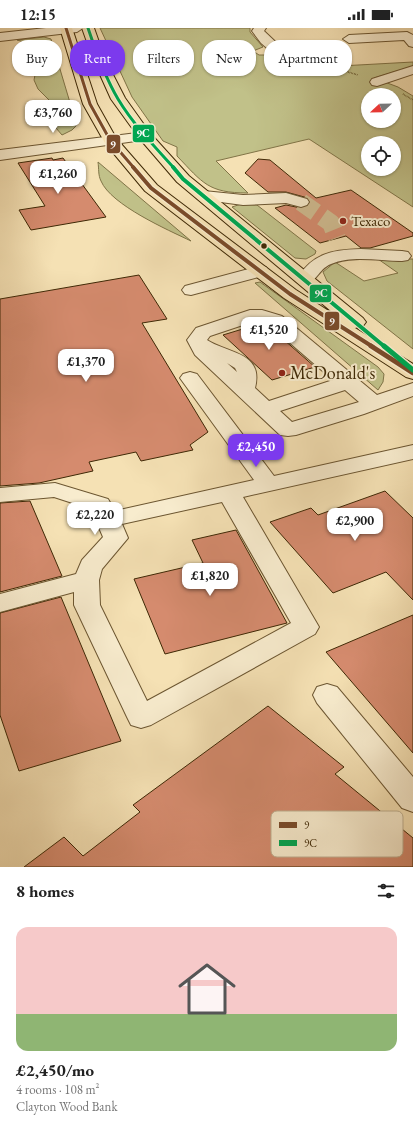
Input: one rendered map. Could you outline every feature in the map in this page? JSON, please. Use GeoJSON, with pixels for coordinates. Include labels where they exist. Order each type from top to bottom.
{"type":"FeatureCollection","features":[{"type":"Feature","properties":{"kind":"highway"},"geometry":{"type":"LineString","coordinates":[[70,28],[90,104],[110,140],[151,188],[290,294],[413,372]]}},
{"type":"Feature","properties":{"kind":"highway"},"geometry":{"type":"LineString","coordinates":[[88,28],[99,59],[118,99],[145,136],[183,179],[305,279],[413,372]]}},
{"type":"Feature","properties":{"kind":"street"},"geometry":{"type":"LineString","coordinates":[[0,37],[70,28]]}},
{"type":"Feature","properties":{"kind":"street"},"geometry":{"type":"LineString","coordinates":[[260,28],[258,31],[265,40]]}},
{"type":"Feature","properties":{"kind":"street"},"geometry":{"type":"LineString","coordinates":[[349,39],[407,36],[413,43]]}},
{"type":"Feature","properties":{"kind":"street"},"geometry":{"type":"LineString","coordinates":[[377,82],[413,70]]}},
{"type":"Feature","properties":{"kind":"street"},"geometry":{"type":"LineString","coordinates":[[0,155],[145,136]]}},
{"type":"Feature","properties":{"kind":"street"},"geometry":{"type":"LineString","coordinates":[[204,196],[243,200],[286,198],[301,202]]}},
{"type":"Feature","properties":{"kind":"street"},"geometry":{"type":"LineString","coordinates":[[335,256],[339,248],[337,238]]}},
{"type":"Feature","properties":{"kind":"street"},"geometry":{"type":"LineString","coordinates":[[305,279],[322,261],[335,256],[402,256]]}},
{"type":"Feature","properties":{"kind":"street"},"geometry":{"type":"LineString","coordinates":[[191,290],[260,271]]}},
{"type":"Feature","properties":{"kind":"street"},"geometry":{"type":"LineString","coordinates":[[373,403],[275,320],[262,316],[250,316],[203,332],[197,340],[204,348],[232,356],[241,363],[247,371],[248,381],[245,389],[288,430],[357,410],[413,389]]}},
{"type":"Feature","properties":{"kind":"street"},"geometry":{"type":"LineString","coordinates":[[190,378],[268,484]]}},
{"type":"Feature","properties":{"kind":"street"},"geometry":{"type":"LineString","coordinates":[[266,409],[348,382]]}},
{"type":"Feature","properties":{"kind":"street"},"geometry":{"type":"LineString","coordinates":[[0,495],[55,490],[108,521],[228,492],[413,452]]}},
{"type":"Feature","properties":{"kind":"street"},"geometry":{"type":"LineString","coordinates":[[108,521],[86,580],[87,606],[141,717],[306,627],[228,492]]}},
{"type":"Feature","properties":{"kind":"street"},"geometry":{"type":"LineString","coordinates":[[0,603],[86,580]]}},
{"type":"Feature","properties":{"kind":"street"},"geometry":{"type":"LineString","coordinates":[[327,695],[413,800]]}},
{"type":"Feature","properties":{"kind":"path"},"geometry":{"type":"LineString","coordinates":[[352,73],[377,82],[413,100]]}},
{"type":"Feature","properties":{"kind":"green space"},"geometry":{"type":"Polygon","coordinates":[[[100,28],[250,28],[250,32],[263,47],[256,50],[256,40],[202,40],[202,76],[256,76],[256,53],[259,55],[264,55],[264,76],[352,76],[352,65],[413,62],[413,66],[374,78],[400,88],[361,88],[361,128],[401,128],[401,89],[413,96],[413,207],[366,176],[401,176],[401,136],[361,136],[361,173],[309,139],[216,161],[248,193],[224,191],[207,185],[200,180],[177,156],[177,147],[163,141],[132,97],[122,76],[125,76],[125,40],[106,40],[100,28]]]}},
{"type":"Feature","properties":{"kind":"green space"},"geometry":{"type":"Polygon","coordinates":[[[44,37],[51,40],[17,40],[44,37]]]}},
{"type":"Feature","properties":{"kind":"green space"},"geometry":{"type":"Polygon","coordinates":[[[35,76],[62,76],[76,126],[72,130],[62,135],[56,128],[60,119],[53,104],[38,89],[34,80],[35,76]]]}},
{"type":"Feature","properties":{"kind":"green space"},"geometry":{"type":"Polygon","coordinates":[[[98,162],[191,241],[141,216],[116,199],[101,181],[98,162]]]}},
{"type":"Feature","properties":{"kind":"green space"},"geometry":{"type":"Polygon","coordinates":[[[241,204],[257,205],[316,251],[315,254],[306,259],[295,258],[232,207],[241,204]]]}},
{"type":"Feature","properties":{"kind":"green space"},"geometry":{"type":"Polygon","coordinates":[[[378,259],[413,259],[413,349],[327,281],[323,272],[335,262],[364,281],[398,273],[378,259]]]}},
{"type":"Feature","properties":{"kind":"green space"},"geometry":{"type":"Polygon","coordinates":[[[260,282],[378,367],[384,374],[383,382],[378,390],[255,283],[260,282]]]}},
{"type":"Feature","properties":{"kind":"building"},"geometry":{"type":"Polygon","coordinates":[[[52,158],[53,160],[63,158],[106,217],[31,230],[19,210],[45,206],[18,163],[52,158]]]}},
{"type":"Feature","properties":{"kind":"building","name":"Texaco"},"geometry":{"type":"Polygon","coordinates":[[[258,159],[270,160],[316,198],[351,190],[413,233],[413,236],[370,248],[361,248],[346,236],[320,243],[275,208],[286,205],[301,208],[310,203],[308,198],[286,192],[268,192],[245,173],[258,159]]]}},
{"type":"Feature","properties":{"kind":"building"},"geometry":{"type":"Polygon","coordinates":[[[139,275],[167,319],[142,323],[208,432],[190,445],[193,450],[141,461],[136,452],[89,462],[93,471],[39,483],[0,486],[0,299],[139,275]]]}},
{"type":"Feature","properties":{"kind":"building"},"geometry":{"type":"Polygon","coordinates":[[[259,324],[267,325],[315,367],[272,380],[223,335],[259,324]]]}},
{"type":"Feature","properties":{"kind":"building"},"geometry":{"type":"Polygon","coordinates":[[[385,491],[413,518],[413,600],[386,572],[333,593],[270,522],[311,508],[318,515],[385,491]]]}},
{"type":"Feature","properties":{"kind":"building"},"geometry":{"type":"Polygon","coordinates":[[[30,501],[62,576],[0,592],[0,503],[30,501]]]}},
{"type":"Feature","properties":{"kind":"building"},"geometry":{"type":"Polygon","coordinates":[[[236,530],[287,623],[165,654],[134,579],[203,563],[192,540],[236,530]]]}},
{"type":"Feature","properties":{"kind":"building"},"geometry":{"type":"Polygon","coordinates":[[[61,597],[121,741],[19,771],[0,715],[0,613],[61,597]]]}},
{"type":"Feature","properties":{"kind":"building"},"geometry":{"type":"Polygon","coordinates":[[[413,615],[413,753],[326,652],[413,615]]]}},
{"type":"Feature","properties":{"kind":"building"},"geometry":{"type":"Polygon","coordinates":[[[268,706],[344,767],[335,774],[380,811],[271,811],[271,857],[403,857],[403,830],[413,838],[413,867],[24,867],[64,837],[83,856],[140,812],[133,805],[268,706]]]}},
{"type":"Feature","properties":{"kind":"tunnel"},"geometry":{"type":"LineString","coordinates":[[301,202],[331,223],[337,238]]}},
{"type":"Feature","properties":{"kind":"transit line","name":"9"},"geometry":{"type":"LineString","coordinates":[[66,28],[90,104],[110,140],[151,188],[290,294],[413,373]]}},
{"type":"Feature","properties":{"kind":"transit line","name":"9C"},"geometry":{"type":"LineString","coordinates":[[88,28],[99,59],[118,99],[145,136],[183,179],[413,370]]}},
{"type":"Feature","properties":{"kind":"place","name":"Texaco"},"geometry":{"type":"Point","coordinates":[343,221]}},
{"type":"Feature","properties":{"kind":"place","name":"McDonald's"},"geometry":{"type":"Point","coordinates":[282,373]}}]}
